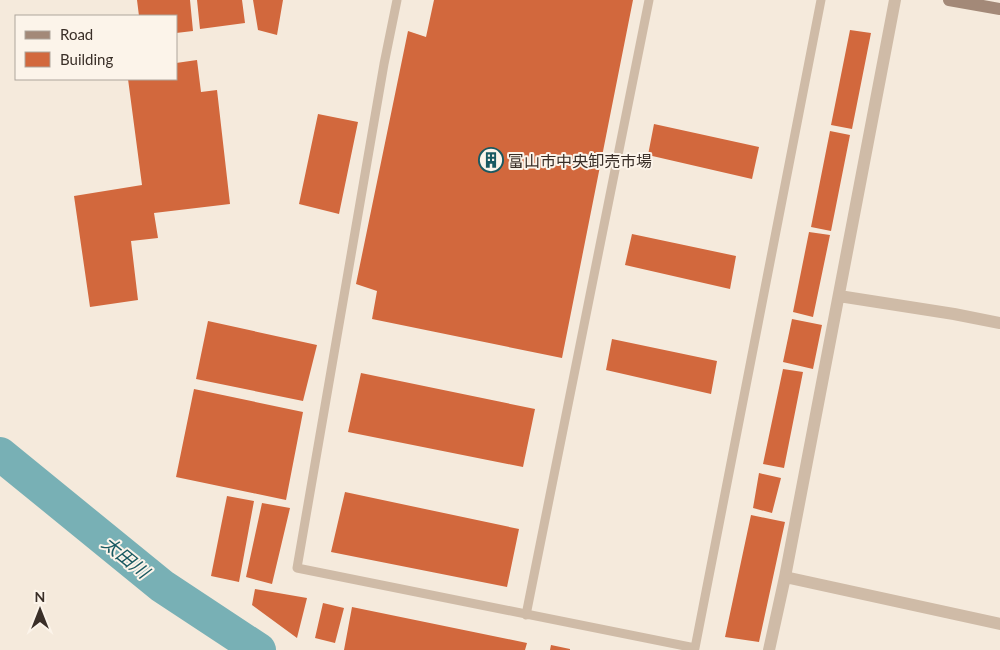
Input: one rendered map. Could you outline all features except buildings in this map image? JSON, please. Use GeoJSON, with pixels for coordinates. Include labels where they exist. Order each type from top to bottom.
{"type":"FeatureCollection","features":[{"type":"Feature","properties":{"kind":"street"},"geometry":{"type":"LineString","coordinates":[[769,650],[785,577],[895,0]]}},
{"type":"Feature","properties":{"kind":"street"},"geometry":{"type":"LineString","coordinates":[[949,0],[1000,9]]}},
{"type":"Feature","properties":{"kind":"street"},"geometry":{"type":"LineString","coordinates":[[839,296],[1000,323]]}},
{"type":"Feature","properties":{"kind":"street"},"geometry":{"type":"LineString","coordinates":[[785,577],[1000,624]]}},
{"type":"Feature","properties":{"kind":"lane"},"geometry":{"type":"LineString","coordinates":[[397,0],[384,64],[297,568],[694,648],[821,0]]}},
{"type":"Feature","properties":{"kind":"lane"},"geometry":{"type":"LineString","coordinates":[[526,615],[649,0]]}},
{"type":"Feature","properties":{"kind":"waterway","name":"太田川"},"geometry":{"type":"LineString","coordinates":[[0,454],[162,586],[259,650]]}},
{"type":"Feature","properties":{"kind":"place","name":"富山市中央卸売市場"},"geometry":{"type":"Point","coordinates":[491,160]}}]}
